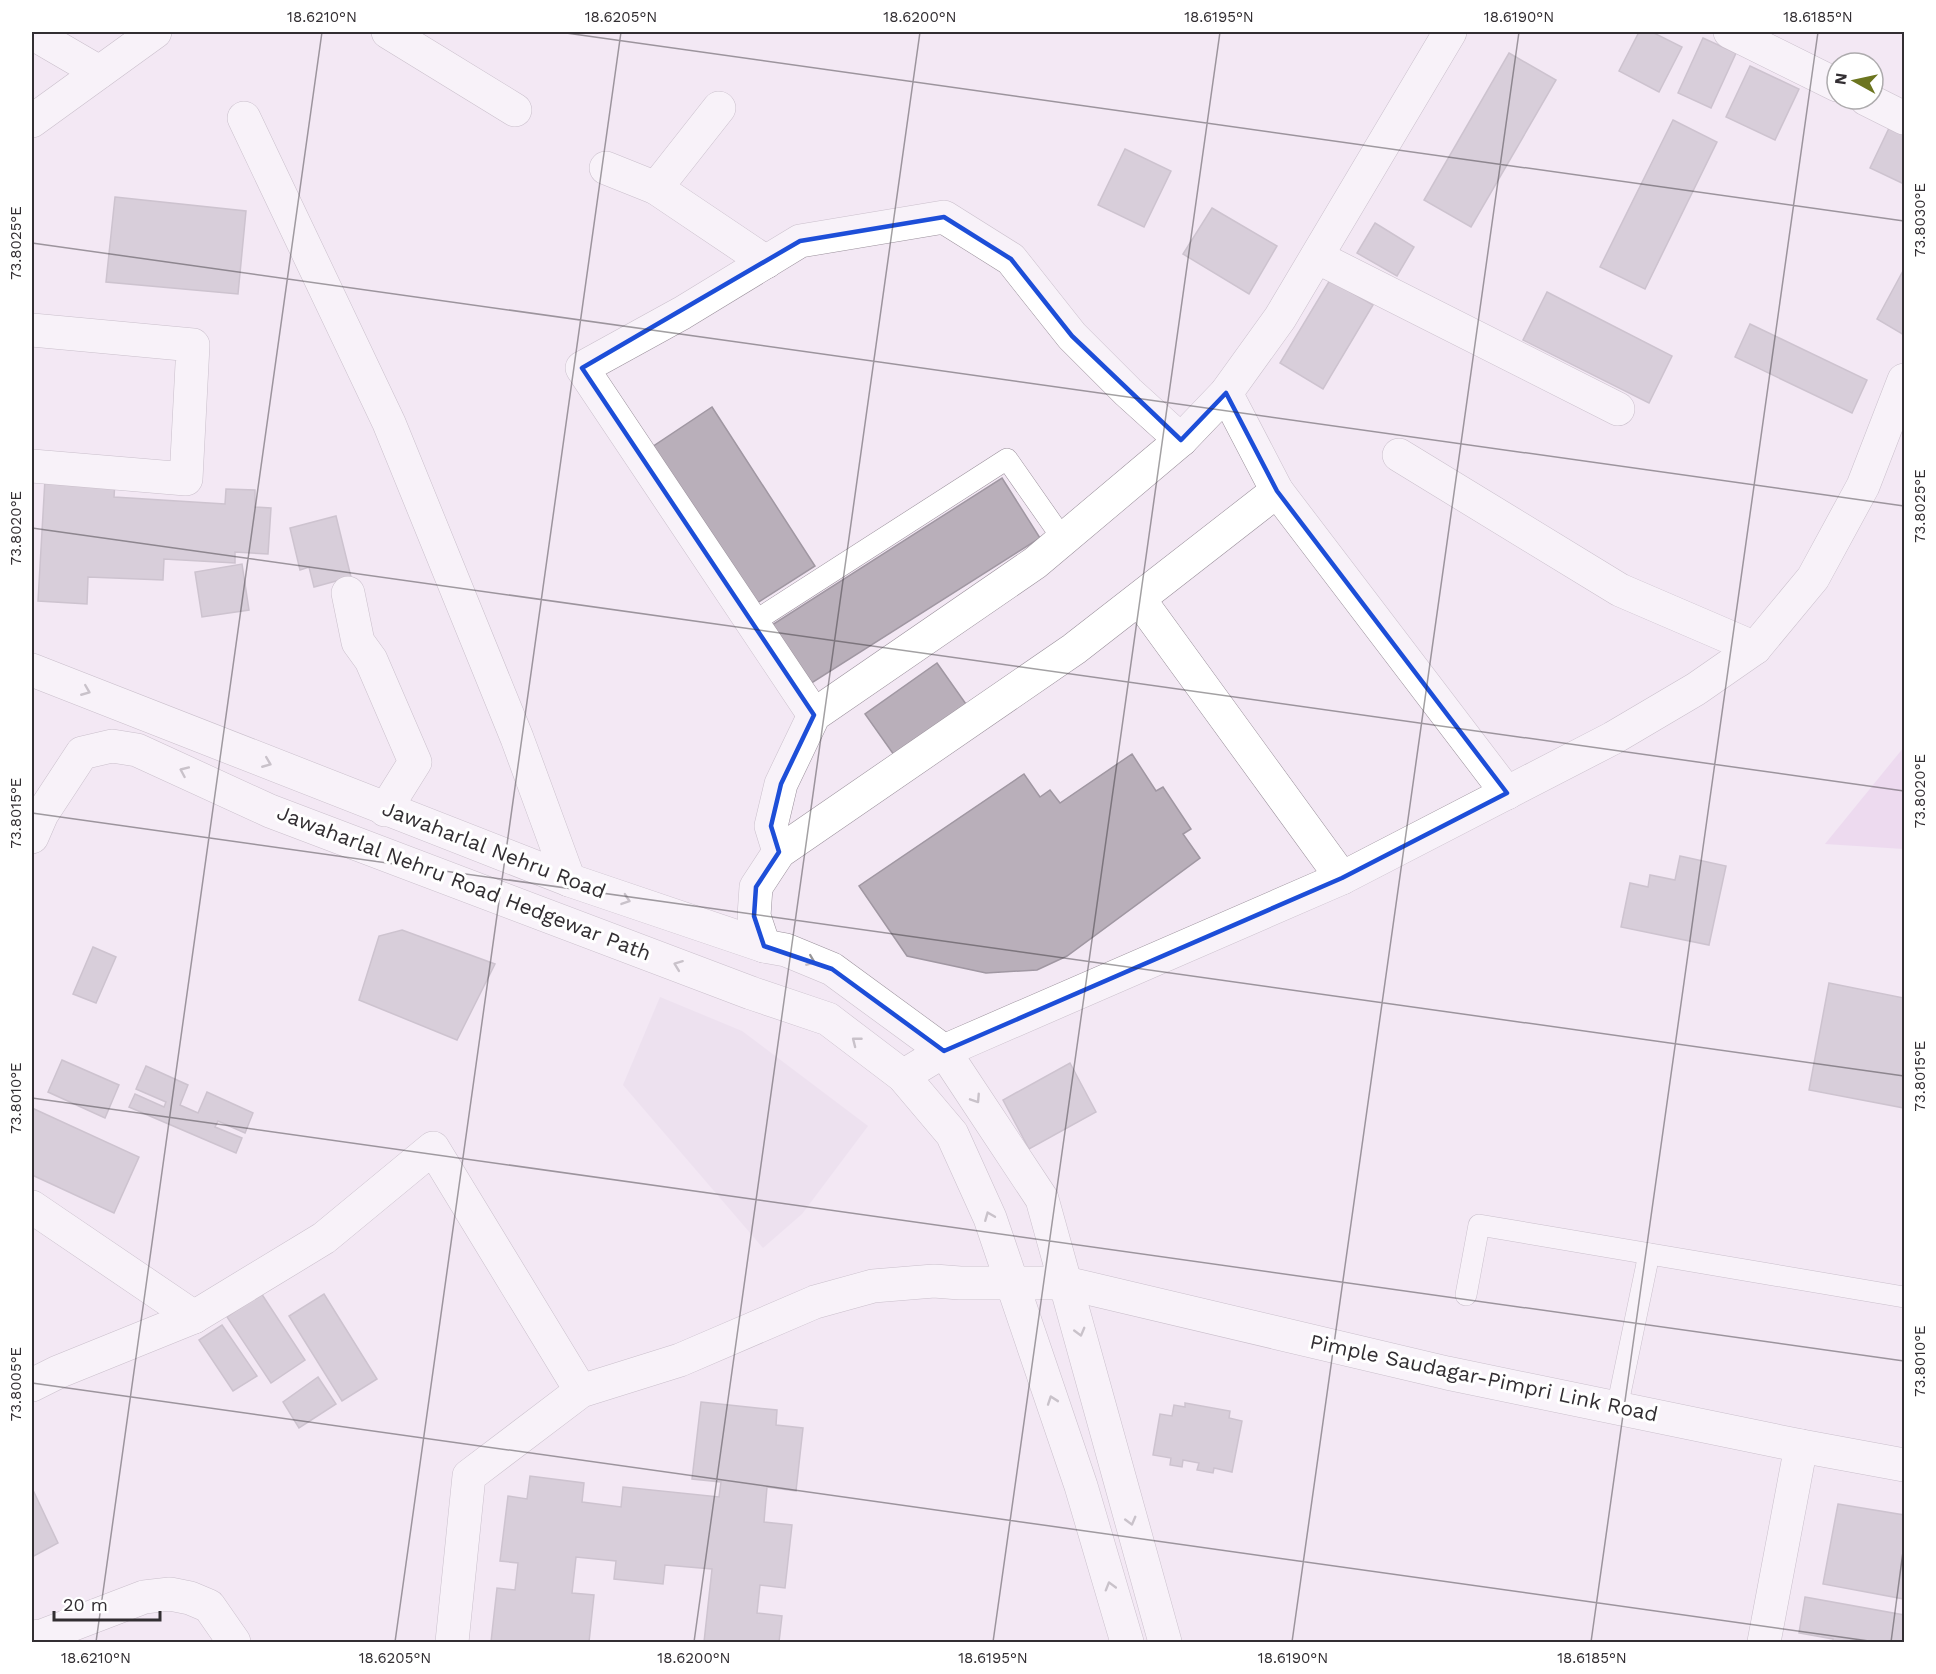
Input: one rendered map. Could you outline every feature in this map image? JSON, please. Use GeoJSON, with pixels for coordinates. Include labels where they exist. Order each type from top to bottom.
{"type":"FeatureCollection","features":[{"type":"Feature","properties":{"kind":"street"},"geometry":{"type":"LineString","coordinates":[[32,121],[155,32]]}},
{"type":"Feature","properties":{"kind":"street"},"geometry":{"type":"LineString","coordinates":[[388,32],[514,110]]}},
{"type":"Feature","properties":{"kind":"street"},"geometry":{"type":"LineString","coordinates":[[779,852],[771,826],[781,784],[814,715],[1035,563],[1181,440],[1226,393],[1281,318],[1450,32]]}},
{"type":"Feature","properties":{"kind":"street"},"geometry":{"type":"LineString","coordinates":[[1730,32],[1825,79]]}},
{"type":"Feature","properties":{"kind":"street"},"geometry":{"type":"LineString","coordinates":[[32,33],[99,72]]}},
{"type":"Feature","properties":{"kind":"street"},"geometry":{"type":"LineString","coordinates":[[656,188],[719,108]]}},
{"type":"Feature","properties":{"kind":"street"},"geometry":{"type":"LineString","coordinates":[[1885,108],[1905,118]]}},
{"type":"Feature","properties":{"kind":"street"},"geometry":{"type":"LineString","coordinates":[[244,118],[389,423],[517,738],[569,880]]}},
{"type":"Feature","properties":{"kind":"street"},"geometry":{"type":"LineString","coordinates":[[606,168],[656,188],[766,262]]}},
{"type":"Feature","properties":{"kind":"street"},"geometry":{"type":"LineString","coordinates":[[814,715],[582,368],[682,313],[800,241],[944,217],[1011,259],[1072,336],[1128,392],[1181,440]]}},
{"type":"Feature","properties":{"kind":"street"},"geometry":{"type":"LineString","coordinates":[[1317,257],[1618,409]]}},
{"type":"Feature","properties":{"kind":"street"},"geometry":{"type":"LineString","coordinates":[[32,330],[193,345],[186,479],[32,466]]}},
{"type":"Feature","properties":{"kind":"street"},"geometry":{"type":"LineString","coordinates":[[903,1076],[944,1051],[1342,878],[1623,733],[1696,689],[1755,648],[1813,578],[1863,486],[1905,380]]}},
{"type":"Feature","properties":{"kind":"street"},"geometry":{"type":"LineString","coordinates":[[1226,393],[1277,491],[1508,793]]}},
{"type":"Feature","properties":{"kind":"street"},"geometry":{"type":"LineString","coordinates":[[1399,455],[1620,590],[1755,648]]}},
{"type":"Feature","properties":{"kind":"street"},"geometry":{"type":"LineString","coordinates":[[764,946],[754,916],[756,887],[779,852],[1074,649],[1277,491]]}},
{"type":"Feature","properties":{"kind":"street"},"geometry":{"type":"LineString","coordinates":[[348,593],[358,642],[371,660],[415,762],[385,810]]}},
{"type":"Feature","properties":{"kind":"street"},"geometry":{"type":"LineString","coordinates":[[1139,599],[1342,878]]}},
{"type":"Feature","properties":{"kind":"street","name":"Jawaharlal Nehru Road"},"geometry":{"type":"LineString","coordinates":[[32,670],[385,810],[569,880],[764,946],[786,950],[832,969],[944,1051]]}},
{"type":"Feature","properties":{"kind":"street","name":"Jawaharlal Nehru Road Hedgewar Path"},"geometry":{"type":"LineString","coordinates":[[37,826],[82,753],[112,746],[137,750],[270,810],[751,993],[828,1019],[903,1076],[952,1134],[990,1218],[1081,1486],[1126,1642]]}},
{"type":"Feature","properties":{"kind":"street"},"geometry":{"type":"LineString","coordinates":[[944,1051],[1042,1199],[1165,1642]]}},
{"type":"Feature","properties":{"kind":"street"},"geometry":{"type":"LineString","coordinates":[[32,1386],[58,1372],[194,1317],[324,1238],[433,1148],[581,1391]]}},
{"type":"Feature","properties":{"kind":"street"},"geometry":{"type":"LineString","coordinates":[[32,1207],[194,1317]]}},
{"type":"Feature","properties":{"kind":"street","name":"Pimple Saudagar-Pimpri Link Road"},"geometry":{"type":"LineString","coordinates":[[452,1642],[469,1476],[581,1391],[680,1360],[815,1302],[873,1287],[934,1281],[1066,1283],[1448,1373],[1801,1446],[1905,1465]]}},
{"type":"Feature","properties":{"kind":"street"},"geometry":{"type":"LineString","coordinates":[[1764,1642],[1801,1446]]}},
{"type":"Feature","properties":{"kind":"street"},"geometry":{"type":"LineString","coordinates":[[32,1637],[42,1636],[144,1597],[170,1594],[190,1598],[208,1606],[234,1642]]}},
{"type":"Feature","properties":{"kind":"lane"},"geometry":{"type":"LineString","coordinates":[[752,623],[1007,459],[1063,539]]}},
{"type":"Feature","properties":{"kind":"lane"},"geometry":{"type":"LineString","coordinates":[[1466,1295],[1479,1225],[1905,1297]]}},
{"type":"Feature","properties":{"kind":"lane"},"geometry":{"type":"LineString","coordinates":[[1617,1408],[1649,1254]]}},
{"type":"Feature","properties":{"kind":"highlighted area"},"geometry":{"type":"Polygon","coordinates":[[[944,217],[1011,259],[1072,336],[1181,440],[1226,393],[1277,491],[1507,793],[1342,878],[944,1051],[832,969],[764,946],[754,916],[756,887],[779,852],[771,826],[781,784],[814,715],[582,368],[800,241],[944,217]]]}},
{"type":"Feature","properties":{"kind":"shaded area"},"geometry":{"type":"Polygon","coordinates":[[[1904,747],[1904,849],[1825,844],[1904,747]]]}},
{"type":"Feature","properties":{"kind":"shaded area"},"geometry":{"type":"Polygon","coordinates":[[[660,997],[742,1031],[868,1126],[802,1214],[763,1248],[623,1085],[660,997]]]}},
{"type":"Feature","properties":{"kind":"building"},"geometry":{"type":"Polygon","coordinates":[[[1639,32],[1652,32],[1682,47],[1659,92],[1619,71],[1639,32]]]}},
{"type":"Feature","properties":{"kind":"building"},"geometry":{"type":"Polygon","coordinates":[[[1703,38],[1736,53],[1711,108],[1678,93],[1703,38]]]}},
{"type":"Feature","properties":{"kind":"building"},"geometry":{"type":"Polygon","coordinates":[[[1509,53],[1556,80],[1471,227],[1424,200],[1509,53]]]}},
{"type":"Feature","properties":{"kind":"building"},"geometry":{"type":"Polygon","coordinates":[[[1750,66],[1799,89],[1775,140],[1726,117],[1750,66]]]}},
{"type":"Feature","properties":{"kind":"building"},"geometry":{"type":"Polygon","coordinates":[[[1673,120],[1717,142],[1645,289],[1600,267],[1673,120]]]}},
{"type":"Feature","properties":{"kind":"building"},"geometry":{"type":"Polygon","coordinates":[[[1891,124],[1904,130],[1904,184],[1870,168],[1891,124]]]}},
{"type":"Feature","properties":{"kind":"building"},"geometry":{"type":"Polygon","coordinates":[[[1125,149],[1171,171],[1144,227],[1098,205],[1125,149]]]}},
{"type":"Feature","properties":{"kind":"building"},"geometry":{"type":"Polygon","coordinates":[[[115,197],[246,211],[238,294],[106,282],[115,197]]]}},
{"type":"Feature","properties":{"kind":"building"},"geometry":{"type":"Polygon","coordinates":[[[1212,208],[1277,246],[1249,294],[1183,254],[1212,208]]]}},
{"type":"Feature","properties":{"kind":"building"},"geometry":{"type":"Polygon","coordinates":[[[1375,223],[1414,247],[1397,276],[1357,253],[1375,223]]]}},
{"type":"Feature","properties":{"kind":"building"},"geometry":{"type":"Polygon","coordinates":[[[1904,269],[1904,335],[1877,319],[1904,269]]]}},
{"type":"Feature","properties":{"kind":"building"},"geometry":{"type":"Polygon","coordinates":[[[1330,280],[1373,305],[1323,389],[1280,363],[1330,280]]]}},
{"type":"Feature","properties":{"kind":"building"},"geometry":{"type":"Polygon","coordinates":[[[1547,292],[1672,356],[1649,403],[1523,340],[1547,292]]]}},
{"type":"Feature","properties":{"kind":"building"},"geometry":{"type":"Polygon","coordinates":[[[1750,324],[1867,380],[1852,413],[1735,357],[1750,324]]]}},
{"type":"Feature","properties":{"kind":"building"},"geometry":{"type":"Polygon","coordinates":[[[712,407],[815,566],[754,605],[652,447],[712,407]]]}},
{"type":"Feature","properties":{"kind":"building"},"geometry":{"type":"Polygon","coordinates":[[[1002,478],[1040,538],[810,684],[772,625],[1002,478]]]}},
{"type":"Feature","properties":{"kind":"building"},"geometry":{"type":"Polygon","coordinates":[[[45,479],[115,482],[114,497],[225,504],[226,489],[255,490],[255,507],[271,508],[268,554],[235,552],[235,563],[164,559],[163,580],[88,577],[87,604],[38,601],[45,479]]]}},
{"type":"Feature","properties":{"kind":"building"},"geometry":{"type":"Polygon","coordinates":[[[336,516],[351,577],[314,587],[309,567],[300,570],[290,528],[336,516]]]}},
{"type":"Feature","properties":{"kind":"building"},"geometry":{"type":"Polygon","coordinates":[[[242,564],[249,610],[202,617],[195,572],[242,564]]]}},
{"type":"Feature","properties":{"kind":"building"},"geometry":{"type":"Polygon","coordinates":[[[937,663],[966,704],[894,755],[865,714],[937,663]]]}},
{"type":"Feature","properties":{"kind":"building"},"geometry":{"type":"Polygon","coordinates":[[[1132,754],[1156,791],[1163,787],[1191,829],[1183,834],[1200,858],[1067,956],[1037,970],[986,973],[907,956],[859,886],[1024,774],[1040,797],[1050,790],[1060,803],[1132,754]]]}},
{"type":"Feature","properties":{"kind":"building"},"geometry":{"type":"Polygon","coordinates":[[[1680,856],[1726,866],[1709,945],[1621,927],[1630,883],[1648,887],[1650,875],[1675,880],[1680,856]]]}},
{"type":"Feature","properties":{"kind":"building"},"geometry":{"type":"Polygon","coordinates":[[[402,930],[495,964],[457,1040],[359,1000],[379,936],[402,930]]]}},
{"type":"Feature","properties":{"kind":"building"},"geometry":{"type":"Polygon","coordinates":[[[93,947],[116,957],[96,1003],[73,994],[93,947]]]}},
{"type":"Feature","properties":{"kind":"building"},"geometry":{"type":"Polygon","coordinates":[[[1829,983],[1904,998],[1904,1108],[1809,1090],[1829,983]]]}},
{"type":"Feature","properties":{"kind":"building"},"geometry":{"type":"Polygon","coordinates":[[[62,1060],[119,1085],[105,1118],[48,1092],[62,1060]]]}},
{"type":"Feature","properties":{"kind":"building"},"geometry":{"type":"Polygon","coordinates":[[[1070,1063],[1096,1112],[1029,1149],[1003,1100],[1070,1063]]]}},
{"type":"Feature","properties":{"kind":"building"},"geometry":{"type":"Polygon","coordinates":[[[146,1066],[188,1085],[180,1105],[198,1113],[207,1092],[253,1113],[245,1133],[218,1121],[215,1127],[242,1138],[236,1153],[129,1107],[135,1094],[164,1107],[166,1102],[136,1089],[146,1066]]]}},
{"type":"Feature","properties":{"kind":"building"},"geometry":{"type":"Polygon","coordinates":[[[32,1108],[139,1157],[114,1213],[32,1175],[32,1108]]]}},
{"type":"Feature","properties":{"kind":"building"},"geometry":{"type":"Polygon","coordinates":[[[261,1293],[305,1360],[271,1383],[227,1317],[261,1293]]]}},
{"type":"Feature","properties":{"kind":"building"},"geometry":{"type":"Polygon","coordinates":[[[324,1294],[377,1379],[342,1401],[289,1316],[324,1294]]]}},
{"type":"Feature","properties":{"kind":"building"},"geometry":{"type":"Polygon","coordinates":[[[222,1325],[257,1376],[233,1391],[199,1340],[222,1325]]]}},
{"type":"Feature","properties":{"kind":"building"},"geometry":{"type":"Polygon","coordinates":[[[318,1377],[336,1404],[299,1428],[283,1402],[318,1377]]]}},
{"type":"Feature","properties":{"kind":"building"},"geometry":{"type":"Polygon","coordinates":[[[701,1402],[777,1410],[776,1425],[803,1428],[796,1491],[767,1487],[764,1522],[792,1525],[785,1588],[760,1585],[757,1613],[782,1616],[779,1642],[704,1642],[712,1569],[665,1565],[663,1584],[614,1579],[616,1561],[576,1557],[572,1593],[594,1595],[589,1642],[491,1642],[497,1588],[515,1590],[518,1563],[500,1561],[508,1496],[527,1499],[530,1476],[584,1483],[582,1502],[621,1507],[623,1487],[719,1497],[721,1482],[692,1479],[701,1402]]]}},
{"type":"Feature","properties":{"kind":"building"},"geometry":{"type":"Polygon","coordinates":[[[1185,1403],[1230,1411],[1229,1418],[1242,1421],[1232,1472],[1214,1468],[1213,1473],[1197,1470],[1199,1463],[1183,1460],[1182,1467],[1170,1465],[1171,1458],[1153,1455],[1160,1414],[1172,1416],[1174,1405],[1185,1407],[1185,1403]]]}},
{"type":"Feature","properties":{"kind":"building"},"geometry":{"type":"Polygon","coordinates":[[[32,1488],[58,1543],[32,1557],[32,1488]]]}},
{"type":"Feature","properties":{"kind":"building"},"geometry":{"type":"Polygon","coordinates":[[[1838,1504],[1904,1515],[1904,1599],[1823,1584],[1838,1504]]]}},
{"type":"Feature","properties":{"kind":"building"},"geometry":{"type":"Polygon","coordinates":[[[1805,1597],[1904,1615],[1904,1642],[1833,1642],[1833,1639],[1799,1633],[1805,1597]]]}}]}
